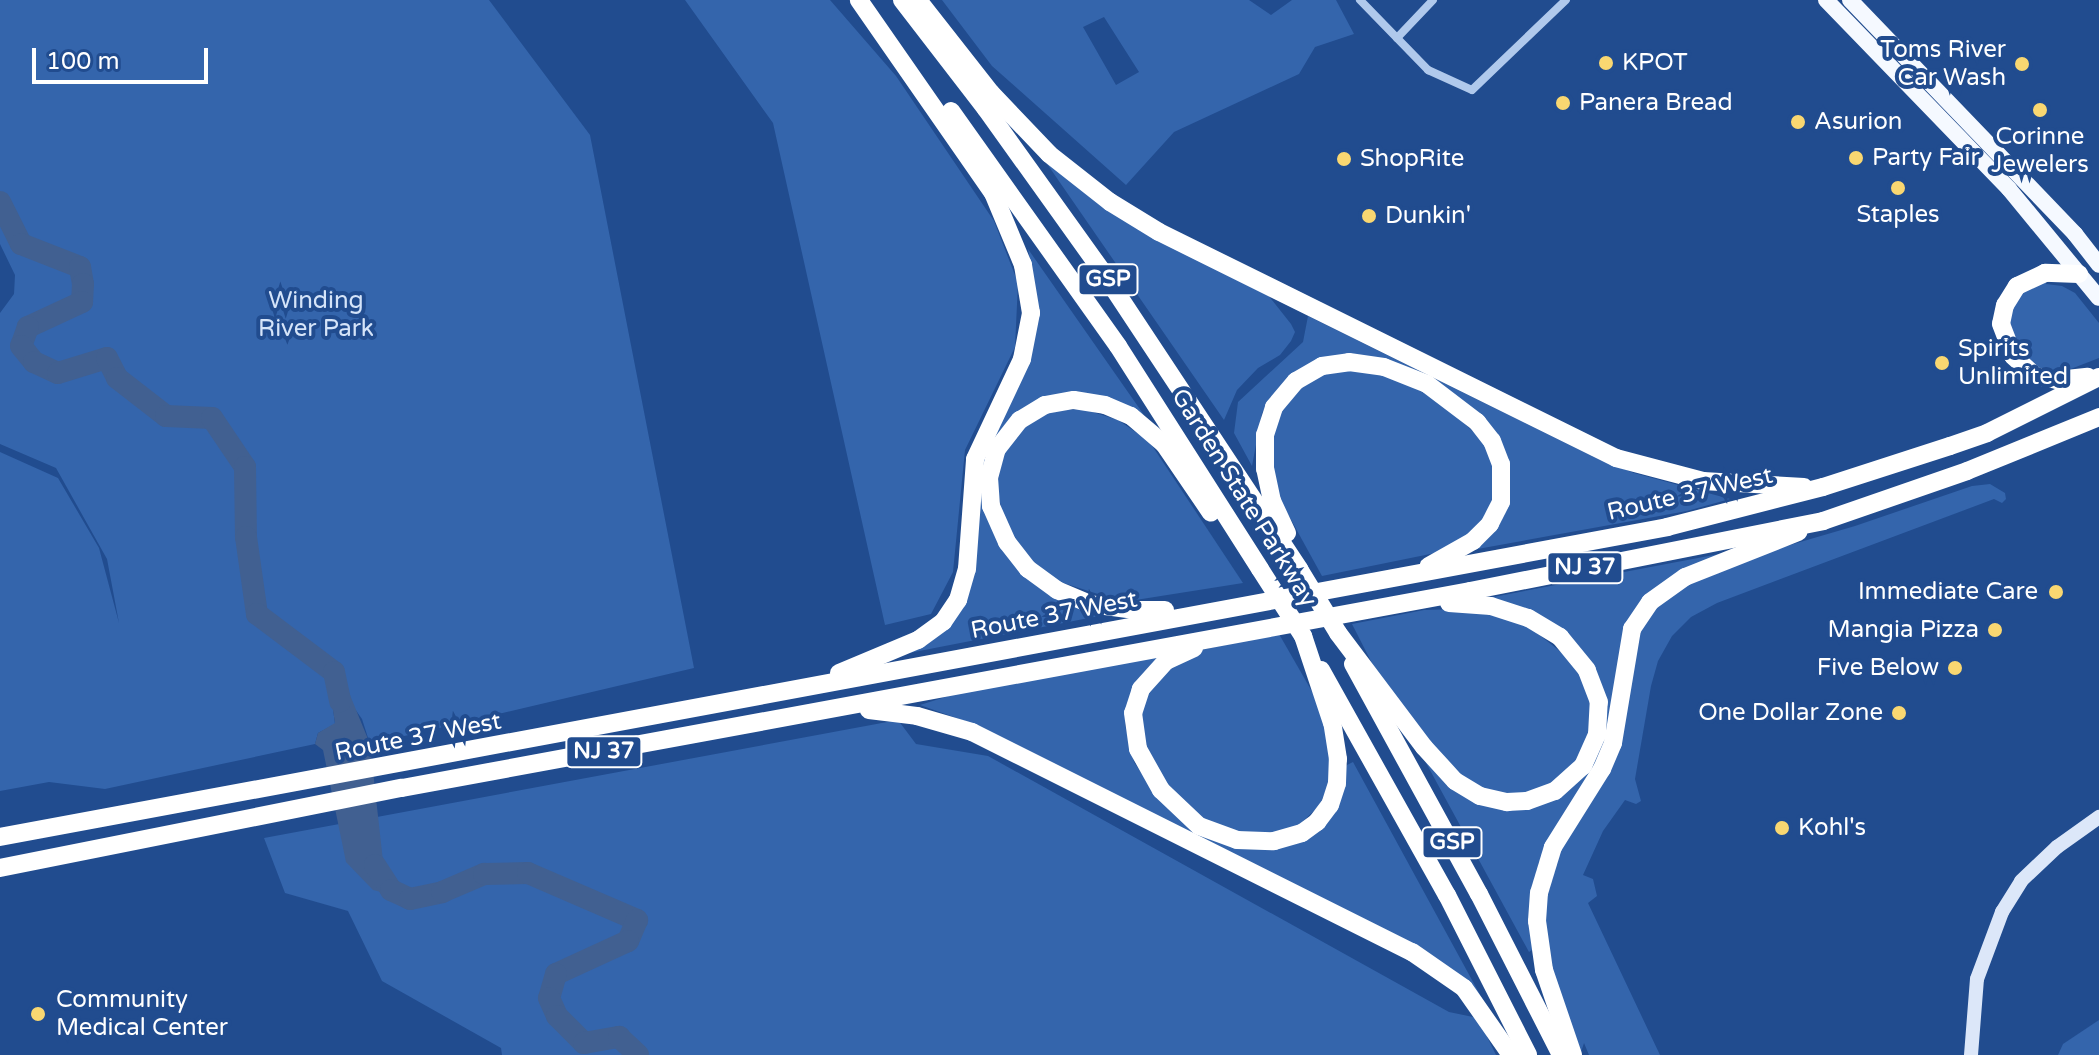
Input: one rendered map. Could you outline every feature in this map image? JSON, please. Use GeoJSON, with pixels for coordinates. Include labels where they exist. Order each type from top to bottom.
{"type":"FeatureCollection","features":[{"type":"Feature","properties":{"kind":"highway"},"geometry":{"type":"LineString","coordinates":[[801,689],[911,644],[938,626],[955,606],[967,569],[975,459],[1022,359],[1030,321],[1023,265],[993,193],[859,0]]}},
{"type":"Feature","properties":{"kind":"highway","name":"Garden State Parkway"},"geometry":{"type":"LineString","coordinates":[[865,0],[1030,219],[1174,429],[1303,636],[1440,881],[1528,1055]]}},
{"type":"Feature","properties":{"kind":"highway","name":"Garden State Parkway"},"geometry":{"type":"LineString","coordinates":[[902,0],[994,120],[1104,274],[1299,569],[1338,633],[1479,894],[1561,1055]]}},
{"type":"Feature","properties":{"kind":"highway"},"geometry":{"type":"LineString","coordinates":[[918,0],[991,93],[1049,154],[1110,202],[1159,232],[1616,458],[1703,481],[1823,487]]}},
{"type":"Feature","properties":{"kind":"highway"},"geometry":{"type":"LineString","coordinates":[[2079,274],[2045,273],[2017,286],[2005,305],[2001,324],[2013,356],[2035,376],[2057,380],[2099,376]]}},
{"type":"Feature","properties":{"kind":"highway"},"geometry":{"type":"LineString","coordinates":[[1299,569],[1270,492],[1264,460],[1266,426],[1281,397],[1296,381],[1322,366],[1349,362],[1393,369],[1427,384],[1477,422],[1492,441],[1500,458],[1502,495],[1490,524],[1467,545],[1410,575]]}},
{"type":"Feature","properties":{"kind":"highway","name":"Route 37 West"},"geometry":{"type":"LineString","coordinates":[[0,837],[398,766],[1196,613],[1667,527],[1823,487],[1987,433],[2099,376]]}},
{"type":"Feature","properties":{"kind":"highway"},"geometry":{"type":"LineString","coordinates":[[1196,613],[1090,604],[1057,590],[1028,569],[1002,533],[989,498],[994,458],[1012,427],[1036,409],[1063,401],[1095,402],[1131,416],[1170,451],[1212,514],[1260,569]]}},
{"type":"Feature","properties":{"kind":"highway","name":"Route 37 West"},"geometry":{"type":"LineString","coordinates":[[0,868],[402,788],[807,715],[1823,521],[1967,471],[2099,417]]}},
{"type":"Feature","properties":{"kind":"highway"},"geometry":{"type":"LineString","coordinates":[[1573,1055],[1544,970],[1537,921],[1539,893],[1551,852],[1602,769],[1613,743],[1627,646],[1635,622],[1656,596],[1685,577],[1823,521]]}},
{"type":"Feature","properties":{"kind":"highway"},"geometry":{"type":"LineString","coordinates":[[1338,633],[1431,756],[1464,787],[1498,801],[1527,801],[1546,795],[1570,780],[1592,751],[1600,718],[1595,685],[1573,650],[1545,626],[1506,609],[1480,604],[1406,601]]}},
{"type":"Feature","properties":{"kind":"highway"},"geometry":{"type":"LineString","coordinates":[[1244,631],[1187,650],[1166,661],[1141,689],[1135,706],[1133,730],[1142,760],[1175,806],[1209,831],[1250,842],[1274,841],[1302,833],[1322,816],[1335,791],[1339,768],[1334,732],[1303,636]]}},
{"type":"Feature","properties":{"kind":"highway"},"geometry":{"type":"LineString","coordinates":[[807,715],[883,710],[949,724],[981,737],[1432,963],[1471,996],[1511,1055]]}},
{"type":"Feature","properties":{"kind":"main road"},"geometry":{"type":"LineString","coordinates":[[1826,0],[2009,189],[2099,298]]}},
{"type":"Feature","properties":{"kind":"main road"},"geometry":{"type":"LineString","coordinates":[[1850,0],[2075,234],[2099,265]]}},
{"type":"Feature","properties":{"kind":"street"},"geometry":{"type":"LineString","coordinates":[[1360,0],[1428,70],[1472,90],[1566,0]]}},
{"type":"Feature","properties":{"kind":"street"},"geometry":{"type":"LineString","coordinates":[[1397,38],[1433,0]]}},
{"type":"Feature","properties":{"kind":"street"},"geometry":{"type":"LineString","coordinates":[[1971,1055],[1977,979],[2002,912],[2021,881],[2057,847],[2099,817]]}},
{"type":"Feature","properties":{"kind":"green space","name":"Winding River Park"},"geometry":{"type":"Polygon","coordinates":[[[0,0],[489,0],[590,135],[694,668],[370,744],[362,719],[328,671],[335,724],[318,733],[315,744],[105,789],[49,782],[0,791],[0,452],[58,478],[99,548],[119,623],[107,559],[56,468],[0,444],[0,313],[14,294],[15,275],[0,244],[0,0]]]}},
{"type":"Feature","properties":{"kind":"green space"},"geometry":{"type":"Polygon","coordinates":[[[685,0],[830,0],[896,76],[994,221],[1018,283],[1015,347],[965,450],[953,572],[931,614],[885,625],[773,123],[685,0]]]}},
{"type":"Feature","properties":{"kind":"green space"},"geometry":{"type":"Polygon","coordinates":[[[942,0],[1249,0],[1271,15],[1292,0],[1336,0],[1354,34],[1315,47],[1299,74],[1174,132],[1126,185],[992,66],[942,0]],[[1104,17],[1083,27],[1116,85],[1139,72],[1104,17]]]}},
{"type":"Feature","properties":{"kind":"green space"},"geometry":{"type":"Polygon","coordinates":[[[1043,158],[1114,214],[1268,295],[1291,324],[1295,332],[1291,341],[1280,355],[1258,368],[1237,390],[1224,420],[1043,158]]]}},
{"type":"Feature","properties":{"kind":"green space"},"geometry":{"type":"Polygon","coordinates":[[[1028,249],[1144,415],[1108,399],[1021,411],[982,495],[1063,602],[1099,616],[909,653],[949,624],[979,469],[1027,363],[1035,286],[1028,249]]]}},
{"type":"Feature","properties":{"kind":"green space"},"geometry":{"type":"Polygon","coordinates":[[[2046,280],[2046,284],[2062,286],[2075,293],[2099,323],[2099,358],[2063,372],[2039,369],[2018,355],[2007,325],[2018,295],[2046,280]]]}},
{"type":"Feature","properties":{"kind":"green space"},"geometry":{"type":"Polygon","coordinates":[[[1308,316],[1600,460],[1634,473],[1730,499],[1687,511],[1472,550],[1479,544],[1506,458],[1405,367],[1291,375],[1270,398],[1262,413],[1252,466],[1234,433],[1238,402],[1303,342],[1308,316]]]}},
{"type":"Feature","properties":{"kind":"green space"},"geometry":{"type":"Polygon","coordinates":[[[1365,370],[1401,381],[1424,393],[1448,408],[1481,439],[1491,456],[1495,484],[1491,507],[1478,529],[1445,551],[1322,576],[1278,496],[1270,456],[1276,416],[1291,395],[1325,372],[1365,370]]]}},
{"type":"Feature","properties":{"kind":"green space"},"geometry":{"type":"Polygon","coordinates":[[[1083,409],[1118,420],[1149,441],[1243,583],[1123,602],[1054,580],[1027,556],[1003,520],[997,485],[1005,449],[1027,425],[1052,411],[1083,409]]]}},
{"type":"Feature","properties":{"kind":"green space"},"geometry":{"type":"Polygon","coordinates":[[[1990,484],[2005,493],[2006,499],[2002,503],[1994,499],[1717,603],[1691,617],[1672,636],[1658,661],[1651,686],[1635,779],[1641,801],[1636,804],[1625,800],[1603,831],[1583,875],[1593,879],[1597,896],[1588,903],[1660,1055],[1589,1055],[1584,1043],[1580,1055],[1552,984],[1542,907],[1553,863],[1610,765],[1634,642],[1652,608],[1685,583],[1759,554],[1855,526],[1972,486],[1990,484]]]}},
{"type":"Feature","properties":{"kind":"green space"},"geometry":{"type":"Polygon","coordinates":[[[1719,554],[1647,596],[1602,752],[1539,862],[1532,888],[1532,950],[1529,952],[1425,761],[1491,806],[1587,771],[1594,671],[1493,597],[1719,554]]]}},
{"type":"Feature","properties":{"kind":"green space"},"geometry":{"type":"Polygon","coordinates":[[[1460,609],[1522,621],[1572,661],[1590,690],[1593,726],[1573,767],[1553,785],[1527,794],[1494,793],[1471,783],[1444,761],[1378,675],[1352,624],[1424,610],[1460,609]]]}},
{"type":"Feature","properties":{"kind":"green space"},"geometry":{"type":"Polygon","coordinates":[[[1279,634],[1318,702],[1328,728],[1331,776],[1320,805],[1299,825],[1280,832],[1233,832],[1205,821],[1186,806],[1155,770],[1140,733],[1142,704],[1159,673],[1201,650],[1279,634]]]}},
{"type":"Feature","properties":{"kind":"green space"},"geometry":{"type":"Polygon","coordinates":[[[1161,656],[1126,715],[1125,725],[1134,762],[1160,801],[1196,832],[1299,841],[1347,765],[1353,762],[1484,1002],[1454,971],[1424,950],[976,725],[920,705],[961,692],[1161,656]]]}},
{"type":"Feature","properties":{"kind":"green space"},"geometry":{"type":"Polygon","coordinates":[[[898,720],[916,744],[988,756],[1449,1012],[1478,1018],[1496,1055],[502,1055],[501,1048],[382,981],[348,911],[285,893],[264,838],[898,720]]]}},
{"type":"Feature","properties":{"kind":"green space"},"geometry":{"type":"Polygon","coordinates":[[[2099,1020],[2099,1055],[2058,1055],[2063,1044],[2099,1020]]]}},
{"type":"Feature","properties":{"kind":"shaded area"},"geometry":{"type":"Polygon","coordinates":[[[327,671],[341,673],[370,744],[383,861],[395,882],[389,894],[373,890],[346,862],[323,750],[315,744],[318,733],[335,723],[327,671]]]}},
{"type":"Feature","properties":{"kind":"waterway"},"geometry":{"type":"LineString","coordinates":[[0,202],[21,244],[80,267],[83,284],[82,302],[28,327],[21,346],[34,362],[58,373],[107,358],[117,378],[166,416],[212,418],[245,467],[246,537],[257,614],[334,672],[340,701]]}},
{"type":"Feature","properties":{"kind":"waterway"},"geometry":{"type":"LineString","coordinates":[[375,865],[391,890],[410,899],[442,892],[484,874],[528,873],[637,920],[628,941],[556,974],[549,998],[557,1016],[584,1043],[619,1037],[638,1055]]}},
{"type":"Feature","properties":{"kind":"place","name":"KPOT"},"geometry":{"type":"Point","coordinates":[1606,63]}},
{"type":"Feature","properties":{"kind":"place","name":"Toms River Car Wash"},"geometry":{"type":"Point","coordinates":[2022,64]}},
{"type":"Feature","properties":{"kind":"place","name":"Panera Bread"},"geometry":{"type":"Point","coordinates":[1563,103]}},
{"type":"Feature","properties":{"kind":"place","name":"Corinne Jewelers"},"geometry":{"type":"Point","coordinates":[2040,110]}},
{"type":"Feature","properties":{"kind":"place","name":"Asurion"},"geometry":{"type":"Point","coordinates":[1798,122]}},
{"type":"Feature","properties":{"kind":"place","name":"Party Fair"},"geometry":{"type":"Point","coordinates":[1856,158]}},
{"type":"Feature","properties":{"kind":"place","name":"ShopRite"},"geometry":{"type":"Point","coordinates":[1344,159]}},
{"type":"Feature","properties":{"kind":"place","name":"Staples"},"geometry":{"type":"Point","coordinates":[1898,188]}},
{"type":"Feature","properties":{"kind":"place","name":"Dunkin'"},"geometry":{"type":"Point","coordinates":[1369,216]}},
{"type":"Feature","properties":{"kind":"place","name":"Spirits Unlimited"},"geometry":{"type":"Point","coordinates":[1942,363]}},
{"type":"Feature","properties":{"kind":"place","name":"Immediate Care"},"geometry":{"type":"Point","coordinates":[2056,592]}},
{"type":"Feature","properties":{"kind":"place","name":"Mangia Pizza"},"geometry":{"type":"Point","coordinates":[1995,630]}},
{"type":"Feature","properties":{"kind":"place","name":"Five Below"},"geometry":{"type":"Point","coordinates":[1955,668]}},
{"type":"Feature","properties":{"kind":"place","name":"One Dollar Zone"},"geometry":{"type":"Point","coordinates":[1899,713]}},
{"type":"Feature","properties":{"kind":"place","name":"Kohl's"},"geometry":{"type":"Point","coordinates":[1782,828]}},
{"type":"Feature","properties":{"kind":"place","name":"Community Medical Center"},"geometry":{"type":"Point","coordinates":[38,1014]}}]}
